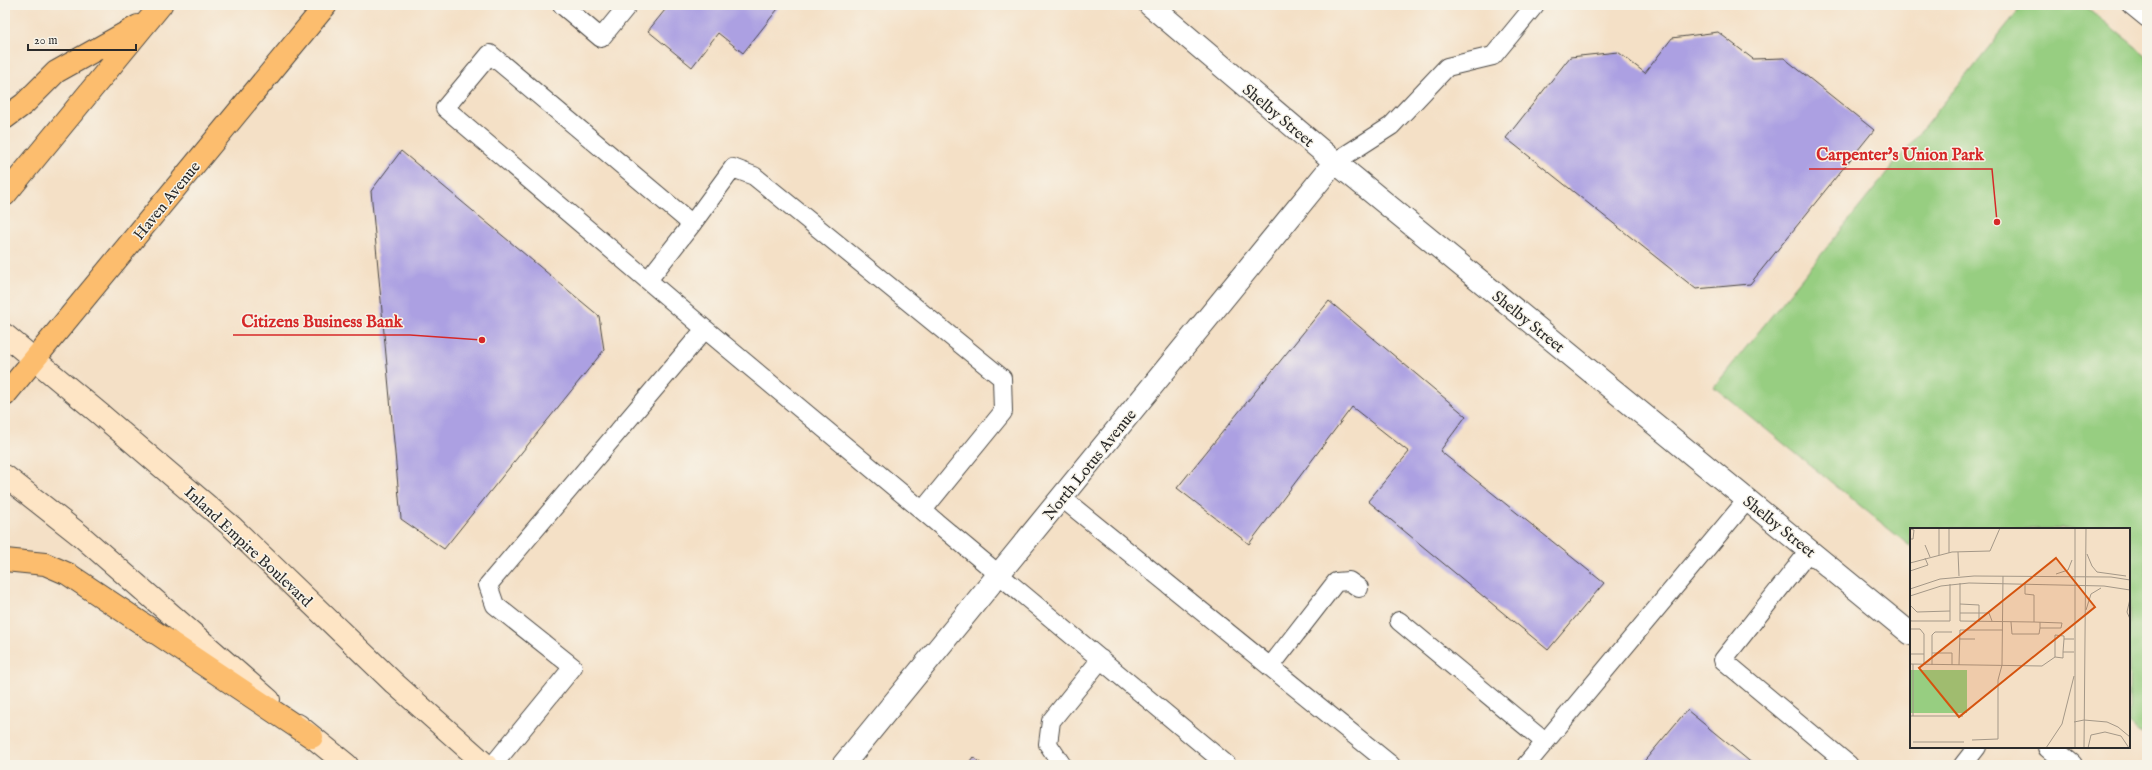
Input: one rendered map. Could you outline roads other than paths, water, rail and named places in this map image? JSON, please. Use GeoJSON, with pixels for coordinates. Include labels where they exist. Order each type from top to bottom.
{"type":"FeatureCollection","features":[{"type":"Feature","properties":{"kind":"main road","name":"Haven Avenue"},"geometry":{"type":"LineString","coordinates":[[5,395],[326,5]]}},
{"type":"Feature","properties":{"kind":"main road"},"geometry":{"type":"LineString","coordinates":[[5,118],[24,104],[56,72],[154,13]]}},
{"type":"Feature","properties":{"kind":"main road"},"geometry":{"type":"LineString","coordinates":[[5,195],[154,13]]}},
{"type":"Feature","properties":{"kind":"main road","name":"Inland Empire Boulevard"},"geometry":{"type":"LineString","coordinates":[[5,335],[231,526],[394,683],[486,765]]}},
{"type":"Feature","properties":{"kind":"main road"},"geometry":{"type":"LineString","coordinates":[[5,476],[80,535],[312,737],[347,765]]}},
{"type":"Feature","properties":{"kind":"main road"},"geometry":{"type":"LineString","coordinates":[[5,560],[44,564],[68,574],[312,737]]}},
{"type":"Feature","properties":{"kind":"street","name":"Shelby Street"},"geometry":{"type":"LineString","coordinates":[[1150,5],[1335,162],[1910,633]]}},
{"type":"Feature","properties":{"kind":"street","name":"North Lotus Avenue"},"geometry":{"type":"LineString","coordinates":[[844,765],[1335,162]]}},
{"type":"Feature","properties":{"kind":"street"},"geometry":{"type":"LineString","coordinates":[[2050,748],[2071,765]]}},
{"type":"Feature","properties":{"kind":"lane"},"geometry":{"type":"LineString","coordinates":[[562,5],[601,38],[628,5]]}},
{"type":"Feature","properties":{"kind":"lane"},"geometry":{"type":"LineString","coordinates":[[1335,162],[1391,126],[1447,67],[1493,56],[1535,5]]}},
{"type":"Feature","properties":{"kind":"lane"},"geometry":{"type":"LineString","coordinates":[[2131,5],[2147,18]]}},
{"type":"Feature","properties":{"kind":"lane"},"geometry":{"type":"LineString","coordinates":[[692,224],[490,54],[445,108],[1225,764]]}},
{"type":"Feature","properties":{"kind":"lane"},"geometry":{"type":"LineString","coordinates":[[648,280],[733,168],[754,176],[1002,378],[1003,412],[923,510]]}},
{"type":"Feature","properties":{"kind":"lane"},"geometry":{"type":"LineString","coordinates":[[493,765],[573,667],[495,605],[488,585],[705,328]]}},
{"type":"Feature","properties":{"kind":"lane"},"geometry":{"type":"LineString","coordinates":[[1062,498],[1391,765]]}},
{"type":"Feature","properties":{"kind":"lane"},"geometry":{"type":"LineString","coordinates":[[1526,765],[1747,500]]}},
{"type":"Feature","properties":{"kind":"lane"},"geometry":{"type":"LineString","coordinates":[[1810,550],[1723,660],[1849,765]]}},
{"type":"Feature","properties":{"kind":"lane"},"geometry":{"type":"LineString","coordinates":[[1270,667],[1336,582],[1349,581],[1358,588]]}},
{"type":"Feature","properties":{"kind":"lane"},"geometry":{"type":"LineString","coordinates":[[1399,621],[1545,742]]}},
{"type":"Feature","properties":{"kind":"lane"},"geometry":{"type":"LineString","coordinates":[[1062,765],[1048,744],[1051,721],[1101,659]]}},
{"type":"Feature","properties":{"kind":"lane"},"geometry":{"type":"LineString","coordinates":[[1963,765],[1976,748]]}},
{"type":"Feature","properties":{"kind":"place","name":"Carpenter's Union Park"},"geometry":{"type":"Point","coordinates":[1997,222]}},
{"type":"Feature","properties":{"kind":"place","name":"Citizens Business Bank"},"geometry":{"type":"Point","coordinates":[482,340]}}]}
